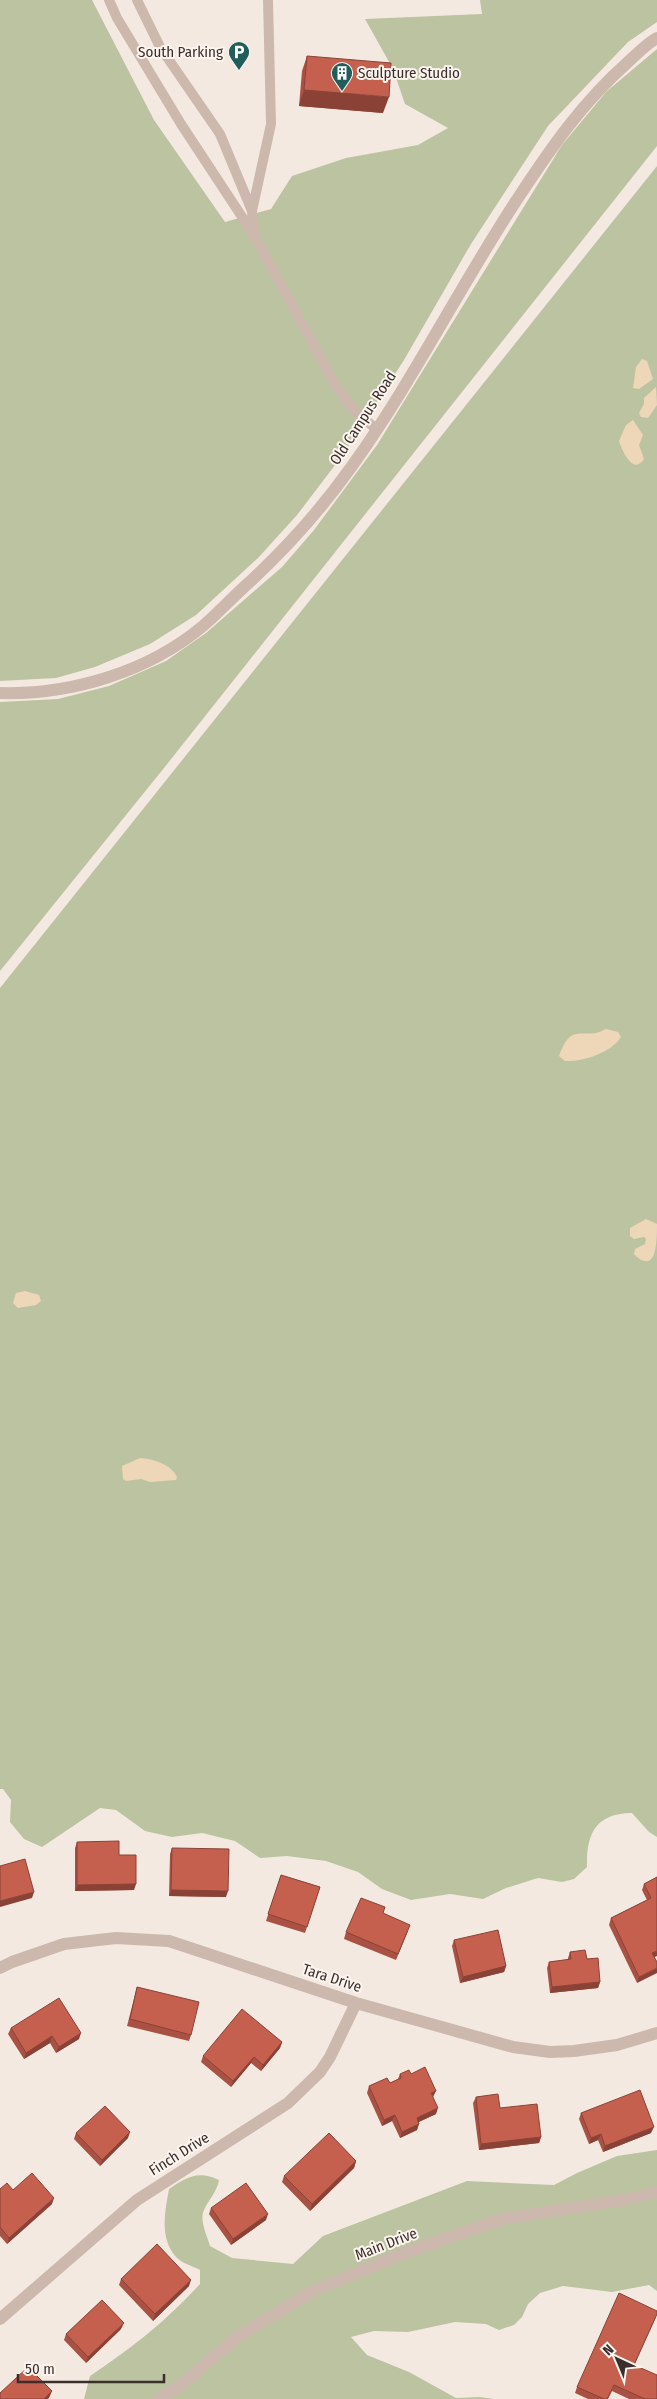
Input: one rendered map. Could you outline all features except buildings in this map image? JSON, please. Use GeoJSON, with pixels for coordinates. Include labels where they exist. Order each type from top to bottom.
{"type":"FeatureCollection","features":[{"type":"Feature","properties":{"kind":"street","name":"Old Campus Road"},"geometry":{"type":"LineString","coordinates":[[0,693],[58,690],[103,679],[160,655],[202,627],[275,560],[304,528],[352,466],[376,430],[490,240],[556,139],[602,85],[657,38]]}},
{"type":"Feature","properties":{"kind":"street","name":"Tara Drive"},"geometry":{"type":"LineString","coordinates":[[0,1968],[64,1944],[116,1938],[169,1941],[356,2003],[533,2050],[558,2052],[595,2049],[617,2045],[657,2033]]}},
{"type":"Feature","properties":{"kind":"street","name":"Finch Drive"},"geometry":{"type":"LineString","coordinates":[[0,2320],[137,2200],[288,2103],[320,2072],[330,2057],[356,2003]]}},
{"type":"Feature","properties":{"kind":"street","name":"Main Drive"},"geometry":{"type":"LineString","coordinates":[[159,2399],[184,2383],[237,2337],[311,2292],[402,2254],[502,2219],[623,2200],[657,2192]]}},
{"type":"Feature","properties":{"kind":"lane"},"geometry":{"type":"LineString","coordinates":[[109,0],[116,18],[181,124],[254,235],[335,384],[353,409],[376,430]]}},
{"type":"Feature","properties":{"kind":"lane"},"geometry":{"type":"LineString","coordinates":[[137,0],[160,47],[220,134],[252,211]]}},
{"type":"Feature","properties":{"kind":"lane"},"geometry":{"type":"LineString","coordinates":[[254,235],[252,211],[271,124],[268,0]]}},
{"type":"Feature","properties":{"kind":"green space"},"geometry":{"type":"Polygon","coordinates":[[[0,0],[92,0],[154,120],[225,222],[271,209],[292,176],[346,158],[418,145],[448,128],[405,104],[393,69],[365,19],[482,14],[480,0],[657,0],[657,22],[628,42],[548,126],[471,244],[404,360],[342,456],[297,515],[258,558],[196,615],[150,644],[95,667],[56,678],[0,681],[0,0]]]}},
{"type":"Feature","properties":{"kind":"green space"},"geometry":{"type":"Polygon","coordinates":[[[657,49],[657,146],[164,768],[0,971],[0,702],[58,699],[109,686],[166,661],[206,633],[282,567],[314,530],[377,445],[562,145],[606,92],[657,49]]]}},
{"type":"Feature","properties":{"kind":"green space"},"geometry":{"type":"Polygon","coordinates":[[[657,166],[657,1837],[649,1832],[632,1813],[610,1817],[602,1821],[591,1835],[587,1867],[574,1879],[562,1882],[538,1878],[506,1888],[483,1899],[450,1894],[411,1900],[382,1889],[358,1872],[326,1861],[287,1856],[260,1858],[235,1841],[202,1833],[172,1837],[145,1831],[116,1810],[100,1808],[42,1847],[24,1839],[10,1822],[11,1800],[3,1789],[0,1789],[0,988],[657,166]]]}},
{"type":"Feature","properties":{"kind":"green space"},"geometry":{"type":"Polygon","coordinates":[[[657,2150],[657,2291],[649,2285],[612,2292],[563,2286],[540,2293],[528,2304],[522,2317],[514,2325],[499,2330],[486,2324],[455,2322],[408,2332],[374,2331],[351,2337],[367,2355],[409,2372],[456,2398],[480,2397],[494,2399],[84,2399],[90,2376],[148,2333],[200,2284],[200,2270],[176,2257],[171,2250],[165,2233],[165,2215],[169,2189],[187,2178],[199,2175],[219,2180],[202,2218],[210,2246],[232,2258],[293,2264],[323,2236],[467,2181],[554,2185],[617,2156],[657,2150]]]}},
{"type":"Feature","properties":{"kind":"sand"},"geometry":{"type":"Polygon","coordinates":[[[642,359],[647,361],[653,379],[639,389],[633,388],[636,367],[642,359]]]}},
{"type":"Feature","properties":{"kind":"sand"},"geometry":{"type":"Polygon","coordinates":[[[656,387],[657,405],[648,418],[641,417],[639,413],[644,404],[644,398],[656,387]]]}},
{"type":"Feature","properties":{"kind":"sand"},"geometry":{"type":"Polygon","coordinates":[[[633,420],[643,435],[639,445],[644,459],[636,465],[628,460],[619,441],[626,425],[633,420]]]}},
{"type":"Feature","properties":{"kind":"sand"},"geometry":{"type":"Polygon","coordinates":[[[606,1029],[618,1032],[621,1037],[610,1048],[580,1060],[565,1061],[559,1056],[569,1038],[574,1035],[591,1034],[606,1029]]]}},
{"type":"Feature","properties":{"kind":"sand"},"geometry":{"type":"Polygon","coordinates":[[[646,1219],[657,1224],[655,1251],[648,1261],[640,1259],[634,1254],[635,1249],[645,1244],[646,1239],[644,1237],[634,1239],[630,1236],[630,1228],[646,1219]]]}},
{"type":"Feature","properties":{"kind":"sand"},"geometry":{"type":"Polygon","coordinates":[[[25,1291],[39,1295],[41,1301],[36,1305],[18,1308],[13,1303],[16,1293],[25,1291]]]}},
{"type":"Feature","properties":{"kind":"sand"},"geometry":{"type":"Polygon","coordinates":[[[140,1458],[156,1461],[171,1469],[177,1477],[176,1480],[150,1482],[141,1479],[126,1481],[123,1479],[122,1466],[140,1458]]]}},
{"type":"Feature","properties":{"kind":"place","name":"South Parking"},"geometry":{"type":"Point","coordinates":[239,71]}},
{"type":"Feature","properties":{"kind":"place","name":"Sculpture Studio"},"geometry":{"type":"Point","coordinates":[342,92]}}]}
